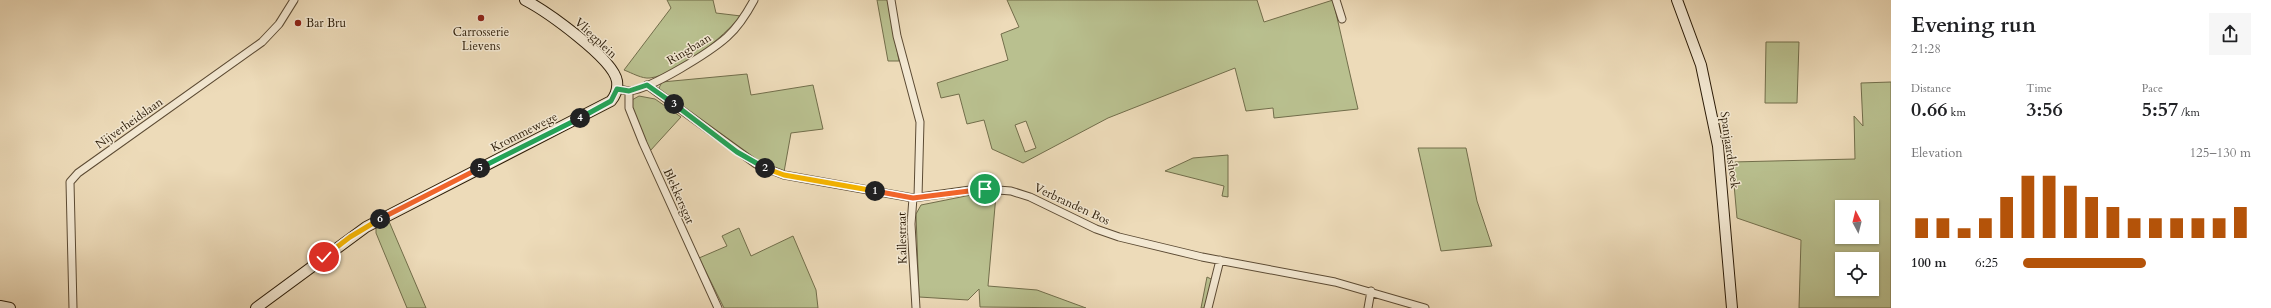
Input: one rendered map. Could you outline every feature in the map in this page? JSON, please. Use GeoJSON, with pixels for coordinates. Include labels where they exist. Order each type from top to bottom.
{"type":"FeatureCollection","features":[{"type":"Feature","properties":{"kind":"street","name":"Nijverheidslaan"},"geometry":{"type":"LineString","coordinates":[[72,308],[70,182],[78,173],[262,42],[279,24],[294,0]]}},
{"type":"Feature","properties":{"kind":"street","name":"Vliegplein"},"geometry":{"type":"LineString","coordinates":[[525,0],[548,14],[586,45],[614,73],[617,89]]}},
{"type":"Feature","properties":{"kind":"street","name":"Ringbaan"},"geometry":{"type":"LineString","coordinates":[[617,89],[629,91],[647,85],[700,58],[715,47],[741,22],[754,0]]}},
{"type":"Feature","properties":{"kind":"street","name":"Kallestraat"},"geometry":{"type":"LineString","coordinates":[[891,0],[898,43],[920,122],[916,198],[912,224],[916,308]]}},
{"type":"Feature","properties":{"kind":"street"},"geometry":{"type":"LineString","coordinates":[[1336,0],[1342,19]]}},
{"type":"Feature","properties":{"kind":"street","name":"Spanjaardshoek"},"geometry":{"type":"LineString","coordinates":[[1677,0],[1701,65],[1717,138],[1732,308]]}},
{"type":"Feature","properties":{"kind":"street","name":"Kallestraat"},"geometry":{"type":"LineString","coordinates":[[647,85],[737,152],[770,170],[916,198]]}},
{"type":"Feature","properties":{"kind":"street","name":"Krommewege"},"geometry":{"type":"LineString","coordinates":[[256,308],[366,227],[603,106],[611,101],[617,89]]}},
{"type":"Feature","properties":{"kind":"street","name":"Blekkersgat"},"geometry":{"type":"LineString","coordinates":[[629,91],[629,108],[643,143],[718,308]]}},
{"type":"Feature","properties":{"kind":"street","name":"Verbranden Bos"},"geometry":{"type":"LineString","coordinates":[[916,198],[985,189],[1011,191],[1030,197],[1096,229],[1119,237],[1220,260],[1335,282],[1425,308]]}},
{"type":"Feature","properties":{"kind":"street"},"geometry":{"type":"LineString","coordinates":[[1208,308],[1220,260]]}},
{"type":"Feature","properties":{"kind":"street"},"geometry":{"type":"LineString","coordinates":[[1368,308],[1370,291]]}},
{"type":"Feature","properties":{"kind":"street"},"geometry":{"type":"LineString","coordinates":[[0,306],[10,308]]}},
{"type":"Feature","properties":{"kind":"green space"},"geometry":{"type":"Polygon","coordinates":[[[667,0],[713,0],[716,13],[741,16],[712,44],[674,70],[647,78],[640,77],[624,70],[671,8],[667,0]]]}},
{"type":"Feature","properties":{"kind":"green space"},"geometry":{"type":"Polygon","coordinates":[[[877,0],[888,0],[899,61],[888,61],[877,0]]]}},
{"type":"Feature","properties":{"kind":"green space"},"geometry":{"type":"Polygon","coordinates":[[[1007,0],[1257,0],[1264,22],[1333,0],[1358,109],[1274,118],[1273,108],[1246,111],[1235,68],[1108,118],[1023,163],[992,149],[984,120],[967,124],[959,94],[941,98],[937,83],[1008,60],[1001,34],[1019,27],[1007,0]],[[1026,121],[1015,125],[1025,152],[1036,148],[1026,121]]]}},
{"type":"Feature","properties":{"kind":"green space"},"geometry":{"type":"Polygon","coordinates":[[[1766,42],[1799,42],[1797,103],[1765,103],[1766,42]]]}},
{"type":"Feature","properties":{"kind":"green space"},"geometry":{"type":"Polygon","coordinates":[[[747,74],[751,95],[813,85],[823,129],[791,133],[784,172],[757,162],[662,93],[659,88],[662,82],[747,74]]]}},
{"type":"Feature","properties":{"kind":"green space"},"geometry":{"type":"Polygon","coordinates":[[[1891,82],[1891,308],[1799,308],[1801,240],[1737,218],[1732,162],[1855,159],[1854,116],[1863,126],[1861,83],[1891,82]]]}},
{"type":"Feature","properties":{"kind":"green space"},"geometry":{"type":"Polygon","coordinates":[[[639,96],[655,99],[681,117],[650,151],[629,105],[632,100],[639,96]]]}},
{"type":"Feature","properties":{"kind":"green space"},"geometry":{"type":"Polygon","coordinates":[[[1418,148],[1466,148],[1477,201],[1492,246],[1441,251],[1418,148]]]}},
{"type":"Feature","properties":{"kind":"green space"},"geometry":{"type":"Polygon","coordinates":[[[1228,155],[1228,197],[1222,196],[1224,186],[1165,171],[1193,158],[1228,155]]]}},
{"type":"Feature","properties":{"kind":"green space"},"geometry":{"type":"Polygon","coordinates":[[[971,195],[996,195],[988,286],[1037,290],[1086,308],[980,307],[979,289],[968,300],[919,297],[916,214],[921,205],[971,195]]]}},
{"type":"Feature","properties":{"kind":"green space"},"geometry":{"type":"Polygon","coordinates":[[[388,219],[426,308],[407,308],[376,233],[376,227],[388,219]]]}},
{"type":"Feature","properties":{"kind":"green space"},"geometry":{"type":"Polygon","coordinates":[[[739,228],[751,256],[793,236],[816,290],[818,308],[724,308],[699,258],[727,246],[722,236],[739,228]]]}},
{"type":"Feature","properties":{"kind":"green space"},"geometry":{"type":"Polygon","coordinates":[[[1207,277],[1213,280],[1206,308],[1201,308],[1207,277]]]}},
{"type":"Feature","properties":{"kind":"place","name":"Carrosserie Lievens"},"geometry":{"type":"Point","coordinates":[481,18]}},
{"type":"Feature","properties":{"kind":"place","name":"Bar Bru"},"geometry":{"type":"Point","coordinates":[298,23]}},
{"type":"Feature","properties":{"kind":"route"},"geometry":{"type":"LineString","coordinates":[[324,257],[350,237],[378,220],[603,106],[611,101],[616,95],[617,89],[629,91],[647,85],[653,91],[685,112],[737,152],[756,164],[784,175],[913,198],[928,198],[970,190],[985,189]]}}]}
